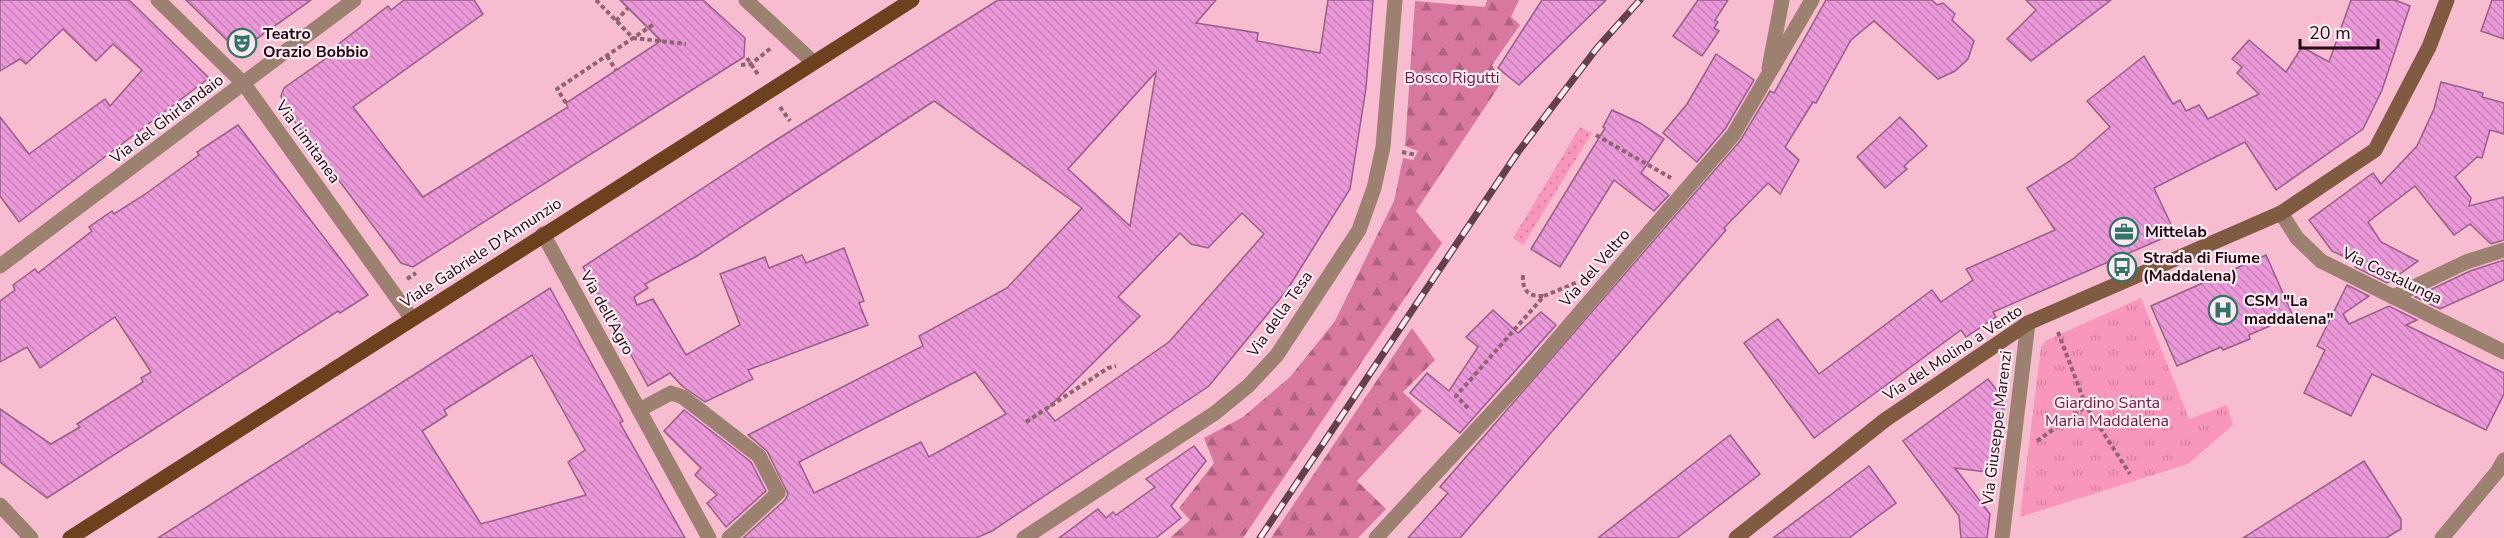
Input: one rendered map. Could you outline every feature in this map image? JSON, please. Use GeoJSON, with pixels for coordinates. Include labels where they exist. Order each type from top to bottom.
{"type":"FeatureCollection","features":[{"type":"Feature","properties":{"kind":"main road","name":"Viale Gabriele D'Annunzio"},"geometry":{"type":"LineString","coordinates":[[70,538],[912,0]]}},
{"type":"Feature","properties":{"kind":"main road","name":"Via del Molino a Vento"},"geometry":{"type":"LineString","coordinates":[[1736,538],[1885,420],[2028,323],[2281,213],[2375,150],[2429,47],[2447,0]]}},
{"type":"Feature","properties":{"kind":"street","name":"Via Limitanea"},"geometry":{"type":"LineString","coordinates":[[158,0],[244,84],[412,319]]}},
{"type":"Feature","properties":{"kind":"street","name":"Via del Ghirlandaio"},"geometry":{"type":"LineString","coordinates":[[0,266],[354,0]]}},
{"type":"Feature","properties":{"kind":"street"},"geometry":{"type":"LineString","coordinates":[[746,0],[813,62]]}},
{"type":"Feature","properties":{"kind":"street","name":"Via della Tesa"},"geometry":{"type":"LineString","coordinates":[[1024,538],[1215,413],[1248,386],[1277,355],[1359,230],[1374,188],[1383,147],[1395,0]]}},
{"type":"Feature","properties":{"kind":"street"},"geometry":{"type":"LineString","coordinates":[[1766,83],[1782,0]]}},
{"type":"Feature","properties":{"kind":"street","name":"Via del Veltro"},"geometry":{"type":"LineString","coordinates":[[1376,538],[1483,422],[1733,135],[1766,83],[1812,0]]}},
{"type":"Feature","properties":{"kind":"street","name":"Via Costalunga"},"geometry":{"type":"LineString","coordinates":[[2281,213],[2297,238],[2321,261],[2504,352]]}},
{"type":"Feature","properties":{"kind":"street","name":"Via dell'Agro"},"geometry":{"type":"LineString","coordinates":[[543,234],[709,538]]}},
{"type":"Feature","properties":{"kind":"street"},"geometry":{"type":"LineString","coordinates":[[2393,297],[2466,262],[2504,250]]}},
{"type":"Feature","properties":{"kind":"street","name":"Via Giuseppe Marenzi"},"geometry":{"type":"LineString","coordinates":[[2002,538],[2028,323]]}},
{"type":"Feature","properties":{"kind":"street"},"geometry":{"type":"LineString","coordinates":[[639,410],[671,393],[684,397],[759,456],[770,473],[778,493],[729,538]]}},
{"type":"Feature","properties":{"kind":"street"},"geometry":{"type":"LineString","coordinates":[[2442,538],[2497,472],[2504,460]]}},
{"type":"Feature","properties":{"kind":"street"},"geometry":{"type":"LineString","coordinates":[[0,505],[31,538]]}},
{"type":"Feature","properties":{"kind":"path"},"geometry":{"type":"LineString","coordinates":[[596,0],[633,38],[686,44]]}},
{"type":"Feature","properties":{"kind":"path"},"geometry":{"type":"LineString","coordinates":[[616,21],[628,8]]}},
{"type":"Feature","properties":{"kind":"path"},"geometry":{"type":"LineString","coordinates":[[566,103],[557,89],[654,24]]}},
{"type":"Feature","properties":{"kind":"path"},"geometry":{"type":"LineString","coordinates":[[607,56],[616,70]]}},
{"type":"Feature","properties":{"kind":"path"},"geometry":{"type":"LineString","coordinates":[[1596,135],[1688,188]]}},
{"type":"Feature","properties":{"kind":"path"},"geometry":{"type":"LineString","coordinates":[[1398,151],[1416,155]]}},
{"type":"Feature","properties":{"kind":"path"},"geometry":{"type":"LineString","coordinates":[[1523,275],[1522,286],[1533,297],[1544,296],[1579,281]]}},
{"type":"Feature","properties":{"kind":"path"},"geometry":{"type":"LineString","coordinates":[[1483,422],[1456,396],[1544,296]]}},
{"type":"Feature","properties":{"kind":"path"},"geometry":{"type":"LineString","coordinates":[[2058,332],[2086,406],[2130,474]]}},
{"type":"Feature","properties":{"kind":"path"},"geometry":{"type":"LineString","coordinates":[[1026,422],[1108,368],[1116,366]]}},
{"type":"Feature","properties":{"kind":"path"},"geometry":{"type":"LineString","coordinates":[[2037,441],[2086,406]]}},
{"type":"Feature","properties":{"kind":"green space","name":"Bosco Rigutti"},"geometry":{"type":"Polygon","coordinates":[[[1487,0],[1519,0],[1511,17],[1520,25],[1492,65],[1501,83],[1416,211],[1442,243],[1243,538],[1170,538],[1190,520],[1179,508],[1214,463],[1204,438],[1243,417],[1290,377],[1335,321],[1394,201],[1403,158],[1413,160],[1418,151],[1405,146],[1415,1],[1485,7],[1487,0]]]}},
{"type":"Feature","properties":{"kind":"green space"},"geometry":{"type":"Polygon","coordinates":[[[1580,127],[1592,133],[1523,245],[1513,238],[1580,127]]]}},
{"type":"Feature","properties":{"kind":"green space","name":"Giardino Santa Maria Maddalena"},"geometry":{"type":"Polygon","coordinates":[[[2141,298],[2189,419],[2227,405],[2233,425],[2188,464],[2020,517],[2041,347],[2045,341],[2141,298]]]}},
{"type":"Feature","properties":{"kind":"green space"},"geometry":{"type":"Polygon","coordinates":[[[1412,328],[1435,360],[1403,392],[1422,411],[1357,481],[1386,509],[1358,538],[1271,538],[1412,328]]]}},
{"type":"Feature","properties":{"kind":"building"},"geometry":{"type":"Polygon","coordinates":[[[0,0],[129,0],[209,78],[19,222],[0,196],[0,117],[29,154],[105,99],[110,106],[142,70],[113,44],[96,61],[63,29],[26,64],[20,59],[0,71],[0,0]]]}},
{"type":"Feature","properties":{"kind":"building"},"geometry":{"type":"Polygon","coordinates":[[[186,0],[311,0],[241,50],[234,47],[186,0]]]}},
{"type":"Feature","properties":{"kind":"building"},"geometry":{"type":"Polygon","coordinates":[[[404,0],[474,0],[483,14],[353,107],[423,197],[568,107],[566,103],[661,41],[620,0],[703,0],[745,38],[744,57],[413,267],[401,263],[286,110],[281,96],[284,88],[338,50],[336,46],[388,6],[391,10],[404,0]]]}},
{"type":"Feature","properties":{"kind":"building"},"geometry":{"type":"Polygon","coordinates":[[[998,0],[1216,0],[1196,23],[1258,33],[1257,41],[1320,53],[1328,0],[1373,0],[1366,88],[1350,189],[1287,290],[1209,386],[992,531],[976,538],[743,538],[785,500],[788,494],[767,451],[748,435],[923,346],[919,336],[1007,288],[1082,208],[934,101],[697,256],[645,284],[648,288],[634,297],[637,305],[653,299],[686,355],[740,325],[720,274],[765,257],[769,268],[802,255],[806,263],[844,248],[864,301],[859,303],[868,325],[748,370],[753,379],[705,402],[682,386],[670,373],[648,386],[583,267],[773,142],[998,0]],[[1156,72],[1068,169],[1130,226],[1156,72]],[[1242,213],[1208,248],[1191,244],[1180,233],[1118,297],[1140,316],[1046,410],[1055,421],[1169,342],[1264,234],[1242,213]],[[975,372],[799,462],[814,493],[921,442],[929,457],[1006,414],[975,372]]]}},
{"type":"Feature","properties":{"kind":"building"},"geometry":{"type":"Polygon","coordinates":[[[1542,0],[1606,0],[1519,85],[1498,68],[1542,0]]]}},
{"type":"Feature","properties":{"kind":"building"},"geometry":{"type":"Polygon","coordinates":[[[1698,0],[1728,0],[1715,20],[1718,22],[1714,28],[1719,31],[1702,56],[1673,36],[1698,0]]]}},
{"type":"Feature","properties":{"kind":"building"},"geometry":{"type":"Polygon","coordinates":[[[1826,0],[1932,0],[1937,5],[1943,3],[1955,14],[1952,20],[1974,41],[1968,59],[1955,71],[1938,79],[1874,21],[1851,40],[1816,103],[1813,102],[1785,147],[1799,160],[1780,194],[1768,183],[1724,228],[1726,230],[1460,538],[1408,538],[1448,493],[1440,487],[1740,141],[1770,91],[1774,93],[1826,0]]]}},
{"type":"Feature","properties":{"kind":"building"},"geometry":{"type":"Polygon","coordinates":[[[2026,0],[2111,0],[2031,61],[2007,39],[2036,10],[2026,0]]]}},
{"type":"Feature","properties":{"kind":"building"},"geometry":{"type":"Polygon","coordinates":[[[2351,0],[2395,0],[2410,6],[2382,90],[2363,129],[2276,190],[2245,142],[2154,188],[2175,233],[1993,312],[1996,317],[1966,337],[1961,330],[1814,438],[1744,343],[1778,319],[1819,374],[1932,290],[1941,302],[1973,280],[1966,269],[2055,230],[2027,188],[2073,159],[2110,127],[2087,101],[2144,56],[2173,104],[2180,100],[2186,111],[2199,105],[2208,119],[2259,94],[2237,73],[2242,67],[2232,59],[2249,40],[2286,72],[2302,47],[2329,62],[2351,0]]]}},
{"type":"Feature","properties":{"kind":"building"},"geometry":{"type":"Polygon","coordinates":[[[2492,0],[2504,0],[2504,39],[2481,31],[2492,0]]]}},
{"type":"Feature","properties":{"kind":"building"},"geometry":{"type":"Polygon","coordinates":[[[1716,54],[1754,80],[1725,129],[1697,162],[1663,133],[1687,104],[1716,54]]]}},
{"type":"Feature","properties":{"kind":"building"},"geometry":{"type":"Polygon","coordinates":[[[2441,82],[2483,93],[2482,97],[2504,103],[2504,134],[2490,130],[2482,158],[2477,157],[2455,177],[2471,198],[2469,206],[2504,197],[2504,240],[2491,244],[2470,224],[2454,235],[2415,186],[2368,222],[2381,242],[2418,261],[2387,283],[2355,267],[2358,263],[2332,251],[2309,220],[2373,173],[2381,184],[2417,146],[2434,109],[2441,82]]]}},
{"type":"Feature","properties":{"kind":"building"},"geometry":{"type":"Polygon","coordinates":[[[1612,110],[1640,123],[1664,139],[1641,173],[1669,195],[1654,211],[1614,180],[1560,267],[1531,249],[1605,128],[1603,127],[1612,110]]]}},
{"type":"Feature","properties":{"kind":"building"},"geometry":{"type":"Polygon","coordinates":[[[1900,117],[1927,146],[1904,166],[1907,169],[1885,188],[1857,157],[1900,117]]]}},
{"type":"Feature","properties":{"kind":"building"},"geometry":{"type":"Polygon","coordinates":[[[238,125],[368,295],[340,313],[338,311],[47,498],[0,462],[0,409],[51,444],[80,427],[77,424],[143,382],[141,378],[151,372],[115,317],[40,368],[27,347],[0,362],[0,301],[15,290],[13,285],[35,269],[38,273],[92,231],[89,227],[112,211],[114,214],[144,195],[199,155],[197,152],[238,125]]]}},
{"type":"Feature","properties":{"kind":"building"},"geometry":{"type":"Polygon","coordinates":[[[2266,255],[2293,316],[2249,335],[2250,339],[2223,350],[2221,347],[2177,366],[2151,306],[2266,255]]]}},
{"type":"Feature","properties":{"kind":"building"},"geometry":{"type":"Polygon","coordinates":[[[2504,260],[2504,280],[2440,309],[2415,297],[2470,271],[2504,260]]]}},
{"type":"Feature","properties":{"kind":"building"},"geometry":{"type":"Polygon","coordinates":[[[2347,285],[2369,296],[2343,314],[2349,324],[2389,306],[2417,320],[2406,325],[2504,373],[2504,394],[2486,430],[2372,374],[2351,416],[2304,393],[2325,350],[2317,346],[2347,285]]]}},
{"type":"Feature","properties":{"kind":"building"},"geometry":{"type":"Polygon","coordinates":[[[550,288],[623,421],[620,423],[685,538],[158,538],[550,288]],[[532,355],[444,410],[447,415],[422,431],[481,524],[586,495],[568,462],[585,450],[532,355]]]}},
{"type":"Feature","properties":{"kind":"building"},"geometry":{"type":"Polygon","coordinates":[[[1493,310],[1518,333],[1541,312],[1556,325],[1460,433],[1410,393],[1427,373],[1449,391],[1478,347],[1466,337],[1493,310]]]}},
{"type":"Feature","properties":{"kind":"building"},"geometry":{"type":"Polygon","coordinates":[[[1988,379],[2005,401],[1994,473],[1955,468],[1990,514],[1987,538],[1961,538],[1959,516],[1903,441],[1988,379]]]}},
{"type":"Feature","properties":{"kind":"building"},"geometry":{"type":"Polygon","coordinates":[[[684,410],[751,462],[766,491],[726,527],[707,503],[717,495],[695,475],[701,468],[664,431],[684,410]]]}},
{"type":"Feature","properties":{"kind":"building"},"geometry":{"type":"Polygon","coordinates":[[[1730,435],[1760,474],[1677,538],[1598,538],[1730,435]]]}},
{"type":"Feature","properties":{"kind":"building"},"geometry":{"type":"Polygon","coordinates":[[[1194,446],[1206,461],[1171,506],[1181,518],[1156,538],[1059,538],[1098,509],[1106,518],[1113,512],[1116,515],[1155,487],[1146,479],[1194,446]]]}},
{"type":"Feature","properties":{"kind":"building"},"geometry":{"type":"Polygon","coordinates":[[[2364,461],[2401,519],[2401,529],[2386,538],[2243,538],[2364,461]]]}},
{"type":"Feature","properties":{"kind":"building"},"geometry":{"type":"Polygon","coordinates":[[[1869,466],[1896,503],[1849,538],[1773,538],[1869,466]]]}},
{"type":"Feature","properties":{"kind":"railway"},"geometry":{"type":"LineString","coordinates":[[1260,538],[1518,152],[1597,48],[1640,0]]}},
{"type":"Feature","properties":{"kind":"place","name":"Teatro Orazio Bobbio"},"geometry":{"type":"Point","coordinates":[242,43]}},
{"type":"Feature","properties":{"kind":"place","name":"Mittelab"},"geometry":{"type":"Point","coordinates":[2124,232]}},
{"type":"Feature","properties":{"kind":"place","name":"Strada di Fiume (Maddalena)"},"geometry":{"type":"Point","coordinates":[2122,267]}},
{"type":"Feature","properties":{"kind":"place","name":"CSM \"La maddalena\""},"geometry":{"type":"Point","coordinates":[2223,310]}}]}
